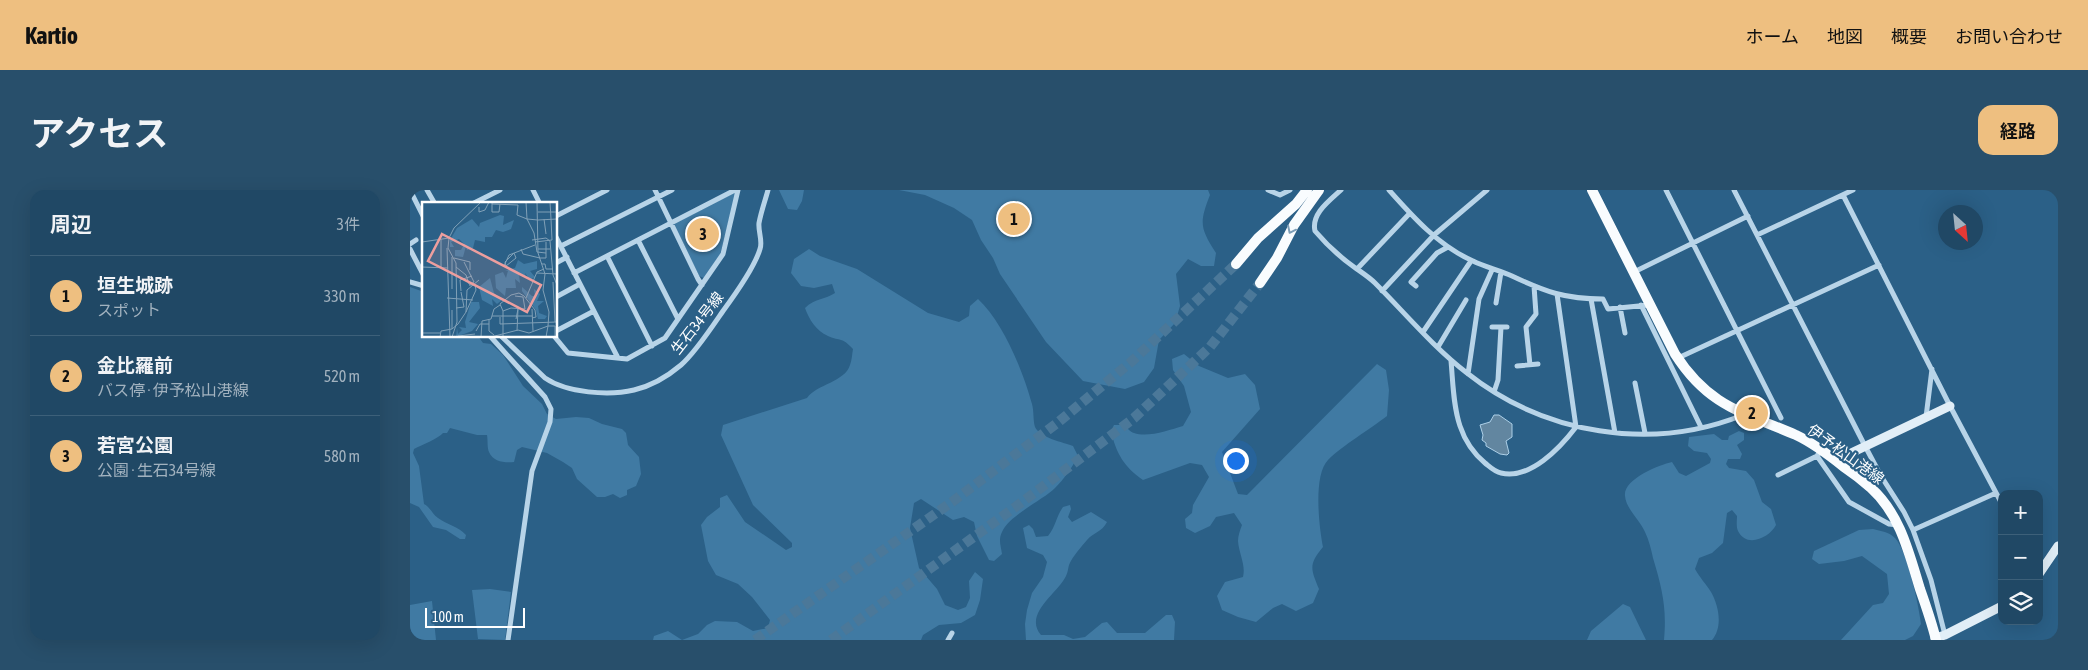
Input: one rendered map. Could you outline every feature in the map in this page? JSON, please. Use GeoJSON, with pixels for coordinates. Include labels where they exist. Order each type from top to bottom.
{"type":"FeatureCollection","features":[{"type":"Feature","properties":{"kind":"main road"},"geometry":{"type":"LineString","coordinates":[[1236,264],[1258,238],[1296,204],[1307,190]]}},
{"type":"Feature","properties":{"kind":"main road"},"geometry":{"type":"LineString","coordinates":[[1260,283],[1277,258],[1294,225],[1319,190]]}},
{"type":"Feature","properties":{"kind":"main road","name":"伊予松山港線"},"geometry":{"type":"LineString","coordinates":[[1592,190],[1634,272],[1645,305],[1680,362],[1710,394],[1743,414],[1798,436],[1819,453],[1840,463],[1880,497],[1904,537],[1938,638]]}},
{"type":"Feature","properties":{"kind":"street"},"geometry":{"type":"LineString","coordinates":[[410,190],[422,214]]}},
{"type":"Feature","properties":{"kind":"street"},"geometry":{"type":"LineString","coordinates":[[427,190],[434,202]]}},
{"type":"Feature","properties":{"kind":"street"},"geometry":{"type":"LineString","coordinates":[[476,202],[500,190]]}},
{"type":"Feature","properties":{"kind":"street"},"geometry":{"type":"LineString","coordinates":[[533,190],[539,202]]}},
{"type":"Feature","properties":{"kind":"street"},"geometry":{"type":"LineString","coordinates":[[558,215],[607,190]]}},
{"type":"Feature","properties":{"kind":"street"},"geometry":{"type":"LineString","coordinates":[[655,190],[702,285]]}},
{"type":"Feature","properties":{"kind":"street"},"geometry":{"type":"LineString","coordinates":[[561,246],[672,190]]}},
{"type":"Feature","properties":{"kind":"street"},"geometry":{"type":"LineString","coordinates":[[574,273],[737,190]]}},
{"type":"Feature","properties":{"kind":"street"},"geometry":{"type":"LineString","coordinates":[[556,338],[568,353],[627,359],[665,338],[723,254],[737,190]]}},
{"type":"Feature","properties":{"kind":"street","name":"生石34号線"},"geometry":{"type":"LineString","coordinates":[[503,338],[552,383],[580,390],[597,392],[634,390],[664,377],[682,364],[712,326],[734,297],[757,256],[761,244],[759,225],[768,190]]}},
{"type":"Feature","properties":{"kind":"street"},"geometry":{"type":"LineString","coordinates":[[1268,190],[1280,195],[1290,190]]}},
{"type":"Feature","properties":{"kind":"street"},"geometry":{"type":"LineString","coordinates":[[1340,190],[1317,214],[1313,225],[1315,231],[1382,291],[1452,361],[1494,392],[1542,417],[1576,427],[1614,432],[1645,433],[1701,427],[1724,422],[1743,414]]}},
{"type":"Feature","properties":{"kind":"street"},"geometry":{"type":"LineString","coordinates":[[1389,190],[1434,235],[1448,247],[1471,261],[1557,294],[1577,299],[1603,299],[1608,309],[1645,305],[1674,374],[1701,427]]}},
{"type":"Feature","properties":{"kind":"street"},"geometry":{"type":"LineString","coordinates":[[1382,291],[1434,235],[1487,190]]}},
{"type":"Feature","properties":{"kind":"street"},"geometry":{"type":"LineString","coordinates":[[1666,190],[1781,418]]}},
{"type":"Feature","properties":{"kind":"street"},"geometry":{"type":"LineString","coordinates":[[1734,190],[1865,446],[1913,530],[1931,580],[1938,638],[1998,608]]}},
{"type":"Feature","properties":{"kind":"street"},"geometry":{"type":"LineString","coordinates":[[1757,234],[1853,190]]}},
{"type":"Feature","properties":{"kind":"street"},"geometry":{"type":"LineString","coordinates":[[1843,195],[1998,497]]}},
{"type":"Feature","properties":{"kind":"street"},"geometry":{"type":"LineString","coordinates":[[1357,269],[1410,213]]}},
{"type":"Feature","properties":{"kind":"street"},"geometry":{"type":"LineString","coordinates":[[1634,272],[1748,216]]}},
{"type":"Feature","properties":{"kind":"street"},"geometry":{"type":"LineString","coordinates":[[410,244],[416,240]]}},
{"type":"Feature","properties":{"kind":"street"},"geometry":{"type":"LineString","coordinates":[[558,240],[618,358]]}},
{"type":"Feature","properties":{"kind":"street"},"geometry":{"type":"LineString","coordinates":[[638,240],[678,319]]}},
{"type":"Feature","properties":{"kind":"street"},"geometry":{"type":"LineString","coordinates":[[1416,286],[1411,282],[1437,253],[1448,247]]}},
{"type":"Feature","properties":{"kind":"street"},"geometry":{"type":"LineString","coordinates":[[410,249],[422,272]]}},
{"type":"Feature","properties":{"kind":"street"},"geometry":{"type":"LineString","coordinates":[[607,256],[652,346]]}},
{"type":"Feature","properties":{"kind":"street"},"geometry":{"type":"LineString","coordinates":[[558,262],[567,258]]}},
{"type":"Feature","properties":{"kind":"street"},"geometry":{"type":"LineString","coordinates":[[1423,332],[1471,261]]}},
{"type":"Feature","properties":{"kind":"street"},"geometry":{"type":"LineString","coordinates":[[1674,374],[1680,362],[1737,330],[1879,265]]}},
{"type":"Feature","properties":{"kind":"street"},"geometry":{"type":"LineString","coordinates":[[1468,374],[1479,299],[1492,270]]}},
{"type":"Feature","properties":{"kind":"street"},"geometry":{"type":"LineString","coordinates":[[1496,303],[1501,272]]}},
{"type":"Feature","properties":{"kind":"street"},"geometry":{"type":"LineString","coordinates":[[558,295],[580,284]]}},
{"type":"Feature","properties":{"kind":"street"},"geometry":{"type":"LineString","coordinates":[[1530,364],[1526,327],[1536,314],[1534,286]]}},
{"type":"Feature","properties":{"kind":"street"},"geometry":{"type":"LineString","coordinates":[[1557,294],[1576,427]]}},
{"type":"Feature","properties":{"kind":"street"},"geometry":{"type":"LineString","coordinates":[[1591,299],[1614,432]]}},
{"type":"Feature","properties":{"kind":"street"},"geometry":{"type":"LineString","coordinates":[[1438,347],[1466,300]]}},
{"type":"Feature","properties":{"kind":"street"},"geometry":{"type":"LineString","coordinates":[[1620,308],[1625,333]]}},
{"type":"Feature","properties":{"kind":"street"},"geometry":{"type":"LineString","coordinates":[[558,330],[594,311]]}},
{"type":"Feature","properties":{"kind":"street"},"geometry":{"type":"LineString","coordinates":[[1492,326],[1504,327],[1498,380],[1494,392]]}},
{"type":"Feature","properties":{"kind":"street"},"geometry":{"type":"LineString","coordinates":[[492,338],[545,397],[551,409],[550,422],[532,471],[508,640]]}},
{"type":"Feature","properties":{"kind":"street"},"geometry":{"type":"LineString","coordinates":[[1452,361],[1453,386],[1460,426],[1467,443],[1476,455],[1499,473],[1522,473],[1555,449],[1576,427]]}},
{"type":"Feature","properties":{"kind":"street"},"geometry":{"type":"LineString","coordinates":[[1517,366],[1538,364]]}},
{"type":"Feature","properties":{"kind":"street"},"geometry":{"type":"LineString","coordinates":[[1926,418],[1932,369]]}},
{"type":"Feature","properties":{"kind":"street"},"geometry":{"type":"LineString","coordinates":[[1635,383],[1645,433]]}},
{"type":"Feature","properties":{"kind":"street"},"geometry":{"type":"LineString","coordinates":[[1840,463],[1846,456],[1865,446],[1950,406]]}},
{"type":"Feature","properties":{"kind":"street"},"geometry":{"type":"LineString","coordinates":[[1778,475],[1819,453],[1849,502],[1889,524],[1898,525]]}},
{"type":"Feature","properties":{"kind":"street"},"geometry":{"type":"LineString","coordinates":[[1913,530],[1996,493]]}},
{"type":"Feature","properties":{"kind":"street"},"geometry":{"type":"LineString","coordinates":[[2043,568],[2058,546]]}},
{"type":"Feature","properties":{"kind":"street"},"geometry":{"type":"LineString","coordinates":[[948,640],[952,633]]}},
{"type":"Feature","properties":{"kind":"shaded area"},"geometry":{"type":"Polygon","coordinates":[[[779,190],[804,190],[802,201],[797,210],[788,209],[779,190]]]}},
{"type":"Feature","properties":{"kind":"shaded area"},"geometry":{"type":"Polygon","coordinates":[[[899,190],[1208,190],[1210,195],[1204,212],[1203,225],[1204,231],[1216,253],[1214,266],[1201,266],[1188,259],[1176,274],[1180,306],[1175,323],[1159,340],[1154,368],[1144,382],[1125,389],[1083,381],[1046,342],[1000,274],[972,220],[954,208],[925,195],[899,190]]]}},
{"type":"Feature","properties":{"kind":"shaded area"},"geometry":{"type":"Polygon","coordinates":[[[736,192],[720,255],[704,278],[699,276],[674,224],[736,192]]]}},
{"type":"Feature","properties":{"kind":"shaded area"},"geometry":{"type":"Polygon","coordinates":[[[809,249],[820,256],[857,269],[928,313],[959,322],[969,316],[970,306],[978,299],[996,320],[1018,362],[1032,404],[1035,427],[1047,437],[1073,446],[1078,456],[1062,481],[1050,493],[1018,514],[1006,526],[1000,538],[1002,554],[994,561],[989,560],[977,536],[974,522],[964,517],[953,520],[921,499],[914,503],[910,528],[919,568],[937,589],[945,605],[958,610],[966,607],[970,598],[969,581],[975,572],[983,579],[980,600],[975,615],[961,623],[939,625],[923,635],[921,640],[682,640],[698,634],[707,625],[715,621],[737,622],[753,631],[768,628],[770,620],[752,597],[738,584],[716,575],[708,561],[701,525],[707,517],[720,507],[720,498],[727,495],[745,522],[786,550],[792,547],[792,543],[753,505],[721,435],[723,425],[807,398],[817,389],[843,375],[851,363],[853,349],[843,341],[832,338],[820,331],[811,320],[805,308],[812,302],[835,293],[832,284],[814,288],[801,286],[791,273],[794,259],[809,249]]]}},
{"type":"Feature","properties":{"kind":"shaded area"},"geometry":{"type":"Polygon","coordinates":[[[410,287],[422,291],[422,338],[479,338],[483,343],[491,344],[503,355],[523,386],[542,404],[547,414],[556,419],[589,418],[602,424],[622,429],[626,433],[628,445],[639,457],[641,474],[636,486],[627,490],[627,495],[620,498],[613,494],[597,497],[577,479],[572,468],[547,453],[522,447],[517,450],[514,462],[500,461],[493,458],[489,452],[487,435],[477,435],[450,428],[447,433],[443,433],[414,449],[413,453],[419,466],[424,504],[438,518],[463,532],[466,535],[465,539],[460,539],[446,530],[433,527],[419,507],[410,503],[410,287]]]}},
{"type":"Feature","properties":{"kind":"shaded area"},"geometry":{"type":"Polygon","coordinates":[[[1184,354],[1199,366],[1228,378],[1245,374],[1255,385],[1260,409],[1222,452],[1238,494],[1247,495],[1377,364],[1386,370],[1389,390],[1387,416],[1341,449],[1323,467],[1320,477],[1318,502],[1323,547],[1315,558],[1312,567],[1319,589],[1313,603],[1296,611],[1282,604],[1273,608],[1256,622],[1222,610],[1217,596],[1225,582],[1243,577],[1244,568],[1238,541],[1242,525],[1234,513],[1216,517],[1210,526],[1195,533],[1186,528],[1185,519],[1192,513],[1193,505],[1209,477],[1202,465],[1190,463],[1143,480],[1126,465],[1118,453],[1111,431],[1114,425],[1125,425],[1133,432],[1146,435],[1183,426],[1191,412],[1184,386],[1173,370],[1172,359],[1184,354]]]}},
{"type":"Feature","properties":{"kind":"shaded area"},"geometry":{"type":"Polygon","coordinates":[[[1494,415],[1499,415],[1512,424],[1512,437],[1506,441],[1509,453],[1507,455],[1500,454],[1486,446],[1486,443],[1482,440],[1483,435],[1480,425],[1490,422],[1494,415]]]}},
{"type":"Feature","properties":{"kind":"shaded area"},"geometry":{"type":"Polygon","coordinates":[[[1739,431],[1744,433],[1744,440],[1737,445],[1742,454],[1740,459],[1728,459],[1726,464],[1729,468],[1746,471],[1754,480],[1762,502],[1771,509],[1776,525],[1764,537],[1752,540],[1747,539],[1738,531],[1737,516],[1732,510],[1727,513],[1723,543],[1712,553],[1699,558],[1695,569],[1711,592],[1716,604],[1719,616],[1718,629],[1712,640],[1664,640],[1664,608],[1659,579],[1646,535],[1626,501],[1626,490],[1630,484],[1643,474],[1672,462],[1679,473],[1686,476],[1710,463],[1711,459],[1707,453],[1694,451],[1688,446],[1689,437],[1714,434],[1722,440],[1728,440],[1729,436],[1739,431]]]}},
{"type":"Feature","properties":{"kind":"shaded area"},"geometry":{"type":"Polygon","coordinates":[[[1070,505],[1071,509],[1068,517],[1072,522],[1091,512],[1107,522],[1077,552],[1070,562],[1067,575],[1062,583],[1039,612],[1036,619],[1041,635],[1064,635],[1073,639],[1085,637],[1102,623],[1107,622],[1117,633],[1145,633],[1166,615],[1172,615],[1175,622],[1174,640],[1026,640],[1025,624],[1027,610],[1032,593],[1043,577],[1047,562],[1043,555],[1027,548],[1023,528],[1029,525],[1036,537],[1048,536],[1063,507],[1070,505]]]}},
{"type":"Feature","properties":{"kind":"shaded area"},"geometry":{"type":"Polygon","coordinates":[[[1873,529],[1890,534],[1899,544],[1912,579],[1921,624],[1913,636],[1905,640],[1841,640],[1873,605],[1883,603],[1889,594],[1887,574],[1862,556],[1844,561],[1819,564],[1812,559],[1814,551],[1859,530],[1873,529]]]}},
{"type":"Feature","properties":{"kind":"shaded area"},"geometry":{"type":"Polygon","coordinates":[[[490,589],[511,592],[505,640],[478,639],[472,590],[490,589]]]}},
{"type":"Feature","properties":{"kind":"shaded area"},"geometry":{"type":"Polygon","coordinates":[[[432,601],[436,640],[410,640],[410,605],[432,601]]]}},
{"type":"Feature","properties":{"kind":"shaded area"},"geometry":{"type":"Polygon","coordinates":[[[1623,604],[1630,607],[1646,640],[1587,640],[1591,631],[1623,604]]]}},
{"type":"Feature","properties":{"kind":"shaded area"},"geometry":{"type":"Polygon","coordinates":[[[668,631],[682,640],[653,640],[654,636],[668,631]]]}},
{"type":"Feature","properties":{"kind":"tunnel"},"geometry":{"type":"LineString","coordinates":[[755,640],[952,502],[1056,424],[1131,362],[1236,264]]}},
{"type":"Feature","properties":{"kind":"tunnel"},"geometry":{"type":"LineString","coordinates":[[831,640],[1014,508],[1134,418],[1210,347],[1260,283]]}},
{"type":"Feature","properties":{"kind":"place","name":"垣生城跡"},"geometry":{"type":"Point","coordinates":[1014,219]}},
{"type":"Feature","properties":{"kind":"place","name":"若宮公園"},"geometry":{"type":"Point","coordinates":[703,234]}},
{"type":"Feature","properties":{"kind":"place","name":"金比羅前"},"geometry":{"type":"Point","coordinates":[1752,413]}}]}
